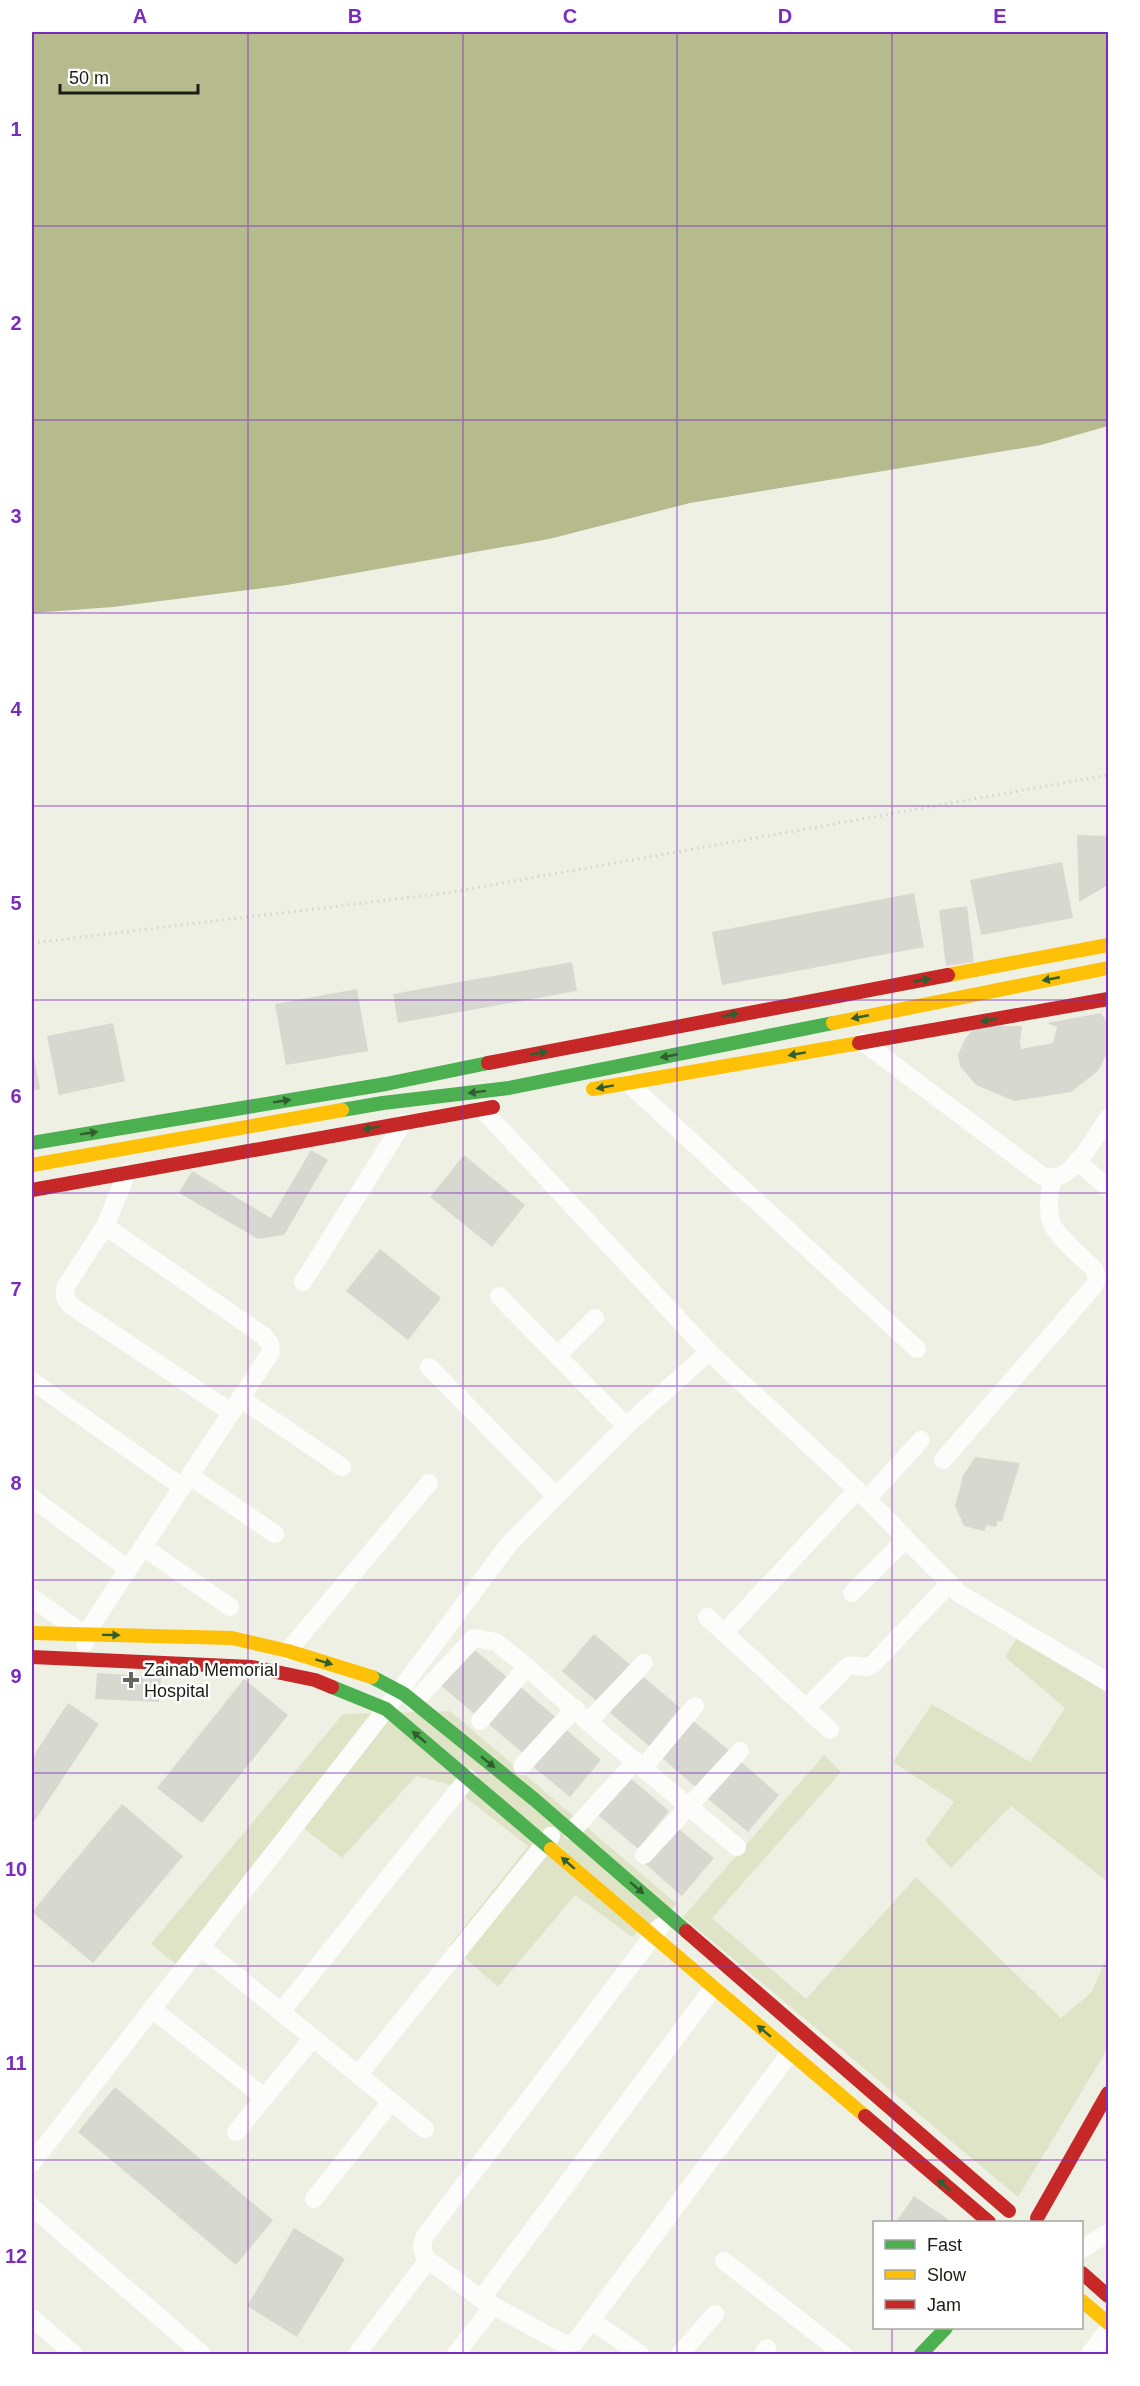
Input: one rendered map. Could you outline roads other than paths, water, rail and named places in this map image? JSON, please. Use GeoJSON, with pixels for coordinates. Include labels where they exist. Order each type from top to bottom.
{"type":"FeatureCollection","features":[{"type":"Feature","properties":{"kind":"main road"},"geometry":{"type":"LineString","coordinates":[[32,1143],[386,1084],[653,1030],[1108,945]]}},
{"type":"Feature","properties":{"kind":"main road"},"geometry":{"type":"LineString","coordinates":[[420,1077],[445,1085],[1108,955]]}},
{"type":"Feature","properties":{"kind":"main road"},"geometry":{"type":"LineString","coordinates":[[32,1165],[383,1104],[509,1088],[1108,968]]}},
{"type":"Feature","properties":{"kind":"main road"},"geometry":{"type":"LineString","coordinates":[[583,1091],[1108,999]]}},
{"type":"Feature","properties":{"kind":"main road"},"geometry":{"type":"LineString","coordinates":[[386,1084],[398,1124]]}},
{"type":"Feature","properties":{"kind":"main road"},"geometry":{"type":"LineString","coordinates":[[32,1190],[505,1105]]}},
{"type":"Feature","properties":{"kind":"main road"},"geometry":{"type":"LineString","coordinates":[[32,1633],[232,1638],[288,1651],[361,1673],[399,1691],[566,1827],[1009,2211]]}},
{"type":"Feature","properties":{"kind":"main road"},"geometry":{"type":"LineString","coordinates":[[32,1657],[252,1667],[315,1680],[386,1709],[987,2221]]}},
{"type":"Feature","properties":{"kind":"main road"},"geometry":{"type":"LineString","coordinates":[[1000,2221],[1009,2211],[1024,2209],[1038,2220],[1108,2093]]}},
{"type":"Feature","properties":{"kind":"main road"},"geometry":{"type":"LineString","coordinates":[[1083,2274],[1108,2296]]}},
{"type":"Feature","properties":{"kind":"main road"},"geometry":{"type":"LineString","coordinates":[[1083,2302],[1108,2323]]}},
{"type":"Feature","properties":{"kind":"main road"},"geometry":{"type":"LineString","coordinates":[[921,2355],[945,2329]]}},
{"type":"Feature","properties":{"kind":"street"},"geometry":{"type":"LineString","coordinates":[[863,1042],[1042,1176],[1052,1178],[1066,1173],[1108,1120]]}},
{"type":"Feature","properties":{"kind":"street"},"geometry":{"type":"LineString","coordinates":[[628,1083],[917,1349]]}},
{"type":"Feature","properties":{"kind":"street"},"geometry":{"type":"LineString","coordinates":[[482,1109],[708,1352],[862,1495],[960,1594],[1108,1681]]}},
{"type":"Feature","properties":{"kind":"street"},"geometry":{"type":"LineString","coordinates":[[303,1282],[398,1124]]}},
{"type":"Feature","properties":{"kind":"street"},"geometry":{"type":"LineString","coordinates":[[1077,1161],[1108,1188]]}},
{"type":"Feature","properties":{"kind":"street"},"geometry":{"type":"LineString","coordinates":[[127,1173],[105,1226],[65,1288],[65,1297],[70,1305],[342,1467]]}},
{"type":"Feature","properties":{"kind":"street"},"geometry":{"type":"LineString","coordinates":[[943,1460],[1094,1286],[1096,1277],[1094,1269],[1055,1229],[1051,1221],[1049,1209],[1052,1178]]}},
{"type":"Feature","properties":{"kind":"street"},"geometry":{"type":"LineString","coordinates":[[84,1660],[85,1635],[271,1352],[270,1344],[264,1336],[105,1226]]}},
{"type":"Feature","properties":{"kind":"street"},"geometry":{"type":"LineString","coordinates":[[499,1296],[626,1426]]}},
{"type":"Feature","properties":{"kind":"street"},"geometry":{"type":"LineString","coordinates":[[557,1356],[595,1318]]}},
{"type":"Feature","properties":{"kind":"street"},"geometry":{"type":"LineString","coordinates":[[32,2163],[386,1709],[509,1544],[555,1495],[626,1426],[708,1352]]}},
{"type":"Feature","properties":{"kind":"street"},"geometry":{"type":"LineString","coordinates":[[429,1367],[555,1495]]}},
{"type":"Feature","properties":{"kind":"street"},"geometry":{"type":"LineString","coordinates":[[32,1382],[186,1482],[275,1534]]}},
{"type":"Feature","properties":{"kind":"street"},"geometry":{"type":"LineString","coordinates":[[724,1633],[862,1495],[921,1440]]}},
{"type":"Feature","properties":{"kind":"street"},"geometry":{"type":"LineString","coordinates":[[288,1651],[429,1483]]}},
{"type":"Feature","properties":{"kind":"street"},"geometry":{"type":"LineString","coordinates":[[32,1498],[128,1569]]}},
{"type":"Feature","properties":{"kind":"street"},"geometry":{"type":"LineString","coordinates":[[852,1593],[906,1539]]}},
{"type":"Feature","properties":{"kind":"street"},"geometry":{"type":"LineString","coordinates":[[143,1547],[230,1607]]}},
{"type":"Feature","properties":{"kind":"street"},"geometry":{"type":"LineString","coordinates":[[806,1708],[843,1669],[852,1665],[865,1668],[873,1664],[950,1583]]}},
{"type":"Feature","properties":{"kind":"street"},"geometry":{"type":"LineString","coordinates":[[32,1598],[85,1635]]}},
{"type":"Feature","properties":{"kind":"street"},"geometry":{"type":"LineString","coordinates":[[707,1617],[830,1730]]}},
{"type":"Feature","properties":{"kind":"street"},"geometry":{"type":"LineString","coordinates":[[414,1702],[474,1638],[496,1642],[737,1847]]}},
{"type":"Feature","properties":{"kind":"street"},"geometry":{"type":"LineString","coordinates":[[588,1722],[644,1663]]}},
{"type":"Feature","properties":{"kind":"street"},"geometry":{"type":"LineString","coordinates":[[480,1721],[527,1667]]}},
{"type":"Feature","properties":{"kind":"street"},"geometry":{"type":"LineString","coordinates":[[358,2075],[546,1844],[640,1764],[695,1706]]}},
{"type":"Feature","properties":{"kind":"street"},"geometry":{"type":"LineString","coordinates":[[522,1766],[575,1708]]}},
{"type":"Feature","properties":{"kind":"street"},"geometry":{"type":"LineString","coordinates":[[644,1855],[740,1751]]}},
{"type":"Feature","properties":{"kind":"street"},"geometry":{"type":"LineString","coordinates":[[281,2012],[468,1778]]}},
{"type":"Feature","properties":{"kind":"street"},"geometry":{"type":"LineString","coordinates":[[669,1916],[425,2236],[421,2246],[422,2253],[428,2260],[487,2302],[564,2344],[575,2342],[790,2053]]}},
{"type":"Feature","properties":{"kind":"street"},"geometry":{"type":"LineString","coordinates":[[201,1947],[425,2129]]}},
{"type":"Feature","properties":{"kind":"street"},"geometry":{"type":"LineString","coordinates":[[456,2355],[487,2302],[714,1988]]}},
{"type":"Feature","properties":{"kind":"street"},"geometry":{"type":"LineString","coordinates":[[152,2009],[264,2097]]}},
{"type":"Feature","properties":{"kind":"street"},"geometry":{"type":"LineString","coordinates":[[236,2132],[313,2038]]}},
{"type":"Feature","properties":{"kind":"street"},"geometry":{"type":"LineString","coordinates":[[314,2199],[391,2102]]}},
{"type":"Feature","properties":{"kind":"street"},"geometry":{"type":"LineString","coordinates":[[32,2207],[194,2352]]}},
{"type":"Feature","properties":{"kind":"street"},"geometry":{"type":"LineString","coordinates":[[1083,2248],[1108,2233]]}},
{"type":"Feature","properties":{"kind":"street"},"geometry":{"type":"LineString","coordinates":[[357,2355],[428,2260]]}},
{"type":"Feature","properties":{"kind":"street"},"geometry":{"type":"LineString","coordinates":[[724,2261],[843,2355]]}},
{"type":"Feature","properties":{"kind":"street"},"geometry":{"type":"LineString","coordinates":[[680,2355],[715,2314]]}},
{"type":"Feature","properties":{"kind":"street"},"geometry":{"type":"LineString","coordinates":[[32,2318],[74,2355]]}},
{"type":"Feature","properties":{"kind":"street"},"geometry":{"type":"LineString","coordinates":[[592,2320],[640,2355]]}},
{"type":"Feature","properties":{"kind":"street"},"geometry":{"type":"LineString","coordinates":[[1090,2355],[1108,2330]]}},
{"type":"Feature","properties":{"kind":"place","name":"Zainab Memorial Hospital"},"geometry":{"type":"Point","coordinates":[131,1680]}}]}
